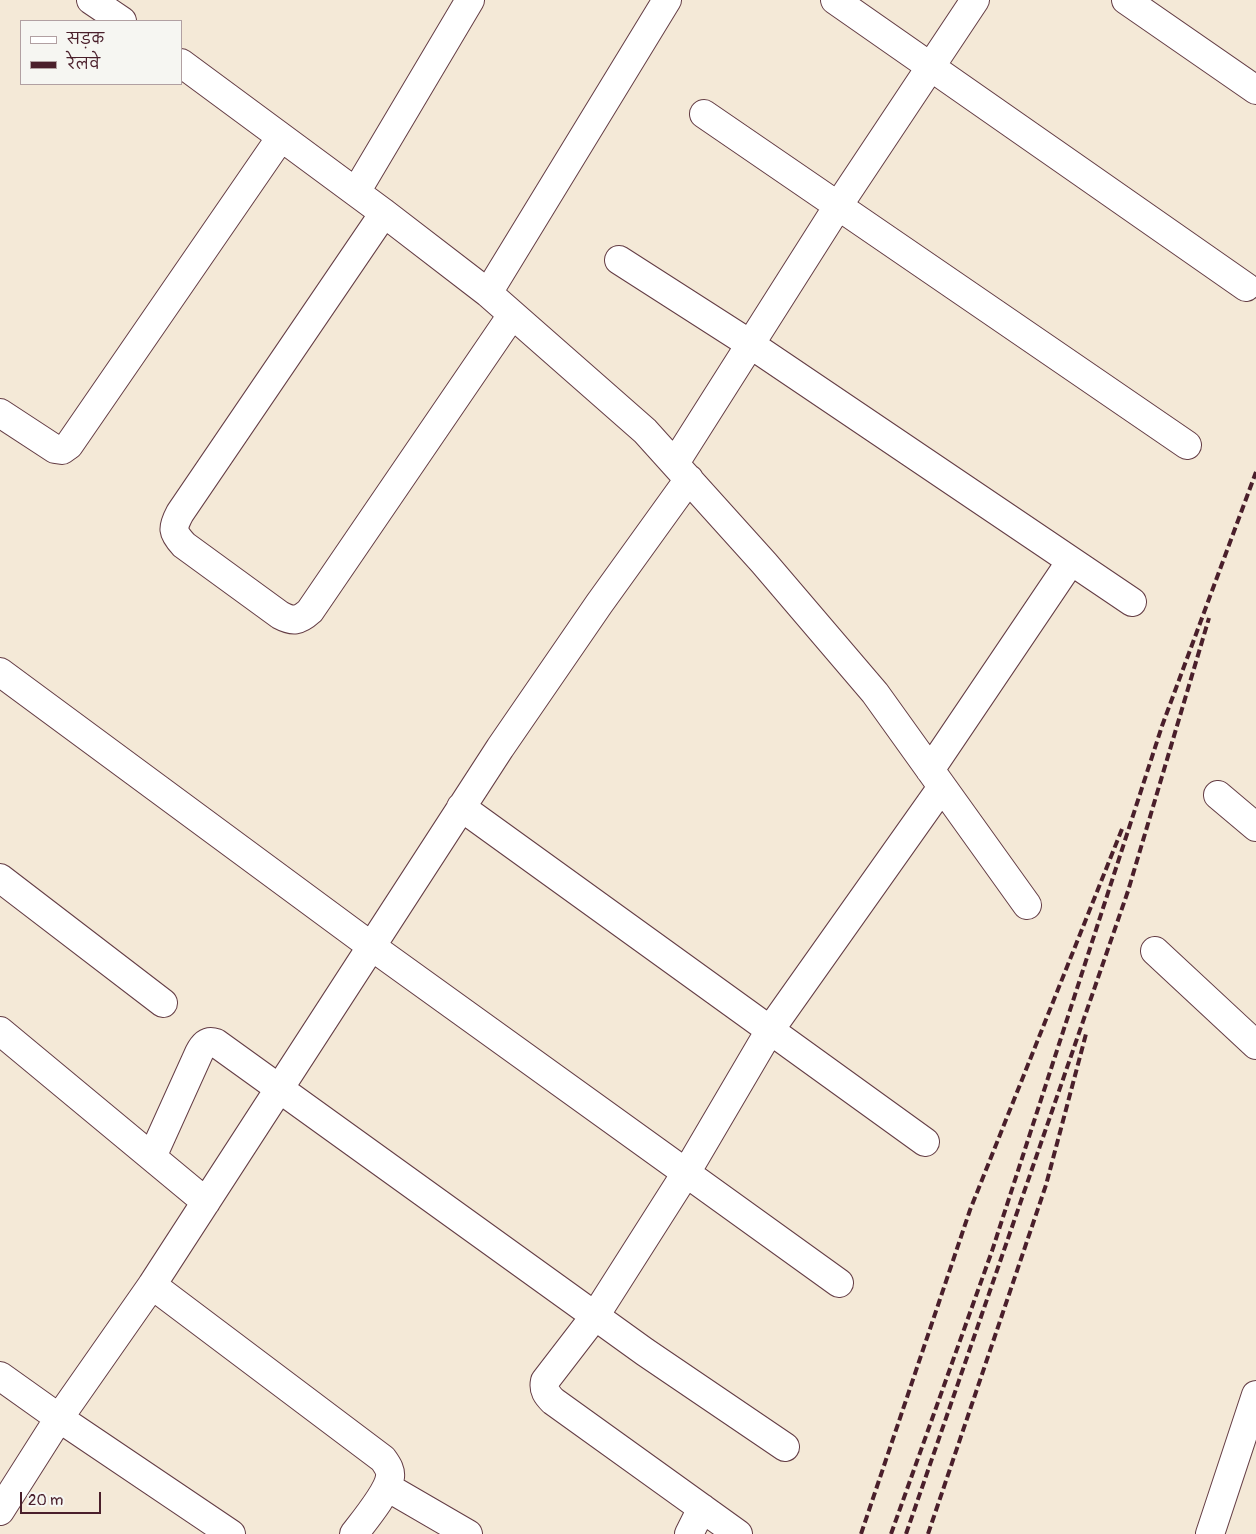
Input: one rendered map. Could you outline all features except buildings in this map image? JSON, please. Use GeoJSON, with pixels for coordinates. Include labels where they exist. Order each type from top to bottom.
{"type":"FeatureCollection","features":[{"type":"Feature","properties":{"kind":"street"},"geometry":{"type":"LineString","coordinates":[[91,0],[121,20]]}},
{"type":"Feature","properties":{"kind":"street"},"geometry":{"type":"LineString","coordinates":[[356,192],[470,0]]}},
{"type":"Feature","properties":{"kind":"street"},"geometry":{"type":"LineString","coordinates":[[488,293],[666,0]]}},
{"type":"Feature","properties":{"kind":"street"},"geometry":{"type":"LineString","coordinates":[[835,0],[1246,287]]}},
{"type":"Feature","properties":{"kind":"street"},"geometry":{"type":"LineString","coordinates":[[0,1511],[59,1418],[152,1285],[461,807],[594,612],[682,471],[750,344],[838,206],[975,0]]}},
{"type":"Feature","properties":{"kind":"street"},"geometry":{"type":"LineString","coordinates":[[1126,0],[1256,90]]}},
{"type":"Feature","properties":{"kind":"street"},"geometry":{"type":"LineString","coordinates":[[182,63],[488,293],[645,431],[764,563],[875,693],[1027,904]]}},
{"type":"Feature","properties":{"kind":"street"},"geometry":{"type":"LineString","coordinates":[[704,114],[1187,445]]}},
{"type":"Feature","properties":{"kind":"street"},"geometry":{"type":"LineString","coordinates":[[0,413],[55,449],[62,450],[69,445],[281,137]]}},
{"type":"Feature","properties":{"kind":"street"},"geometry":{"type":"LineString","coordinates":[[384,213],[180,513],[175,522],[174,530],[177,537],[184,544],[280,615],[296,620],[302,618],[310,611],[512,315]]}},
{"type":"Feature","properties":{"kind":"street"},"geometry":{"type":"LineString","coordinates":[[619,260],[750,344],[1132,602]]}},
{"type":"Feature","properties":{"kind":"street"},"geometry":{"type":"LineString","coordinates":[[738,1534],[553,1401],[544,1387],[548,1374],[595,1316],[686,1173],[770,1030],[936,779],[1071,561]]}},
{"type":"Feature","properties":{"kind":"street"},"geometry":{"type":"LineString","coordinates":[[0,672],[371,946],[839,1283]]}},
{"type":"Feature","properties":{"kind":"street"},"geometry":{"type":"LineString","coordinates":[[1218,795],[1256,827]]}},
{"type":"Feature","properties":{"kind":"street"},"geometry":{"type":"LineString","coordinates":[[461,807],[925,1142]]}},
{"type":"Feature","properties":{"kind":"street"},"geometry":{"type":"LineString","coordinates":[[0,878],[162,1003]]}},
{"type":"Feature","properties":{"kind":"street"},"geometry":{"type":"LineString","coordinates":[[1154,951],[1256,1045]]}},
{"type":"Feature","properties":{"kind":"street"},"geometry":{"type":"LineString","coordinates":[[0,1031],[206,1202]]}},
{"type":"Feature","properties":{"kind":"street"},"geometry":{"type":"LineString","coordinates":[[152,1157],[199,1053],[207,1042],[211,1041],[223,1046],[645,1352],[785,1447]]}},
{"type":"Feature","properties":{"kind":"street"},"geometry":{"type":"LineString","coordinates":[[152,1285],[384,1459],[389,1467],[390,1476],[386,1487],[354,1534]]}},
{"type":"Feature","properties":{"kind":"street"},"geometry":{"type":"LineString","coordinates":[[0,1376],[231,1534]]}},
{"type":"Feature","properties":{"kind":"street"},"geometry":{"type":"LineString","coordinates":[[1210,1534],[1256,1394]]}},
{"type":"Feature","properties":{"kind":"street"},"geometry":{"type":"LineString","coordinates":[[386,1487],[468,1534]]}},
{"type":"Feature","properties":{"kind":"street"},"geometry":{"type":"LineString","coordinates":[[689,1534],[702,1508]]}},
{"type":"Feature","properties":{"kind":"railway"},"geometry":{"type":"LineString","coordinates":[[891,1534],[992,1251],[1162,726],[1256,472]]}},
{"type":"Feature","properties":{"kind":"railway"},"geometry":{"type":"LineString","coordinates":[[906,1534],[1128,891],[1209,618]]}},
{"type":"Feature","properties":{"kind":"railway"},"geometry":{"type":"LineString","coordinates":[[861,1534],[970,1210],[1122,829]]}},
{"type":"Feature","properties":{"kind":"railway"},"geometry":{"type":"LineString","coordinates":[[928,1534],[1046,1185],[1086,1034]]}}]}
